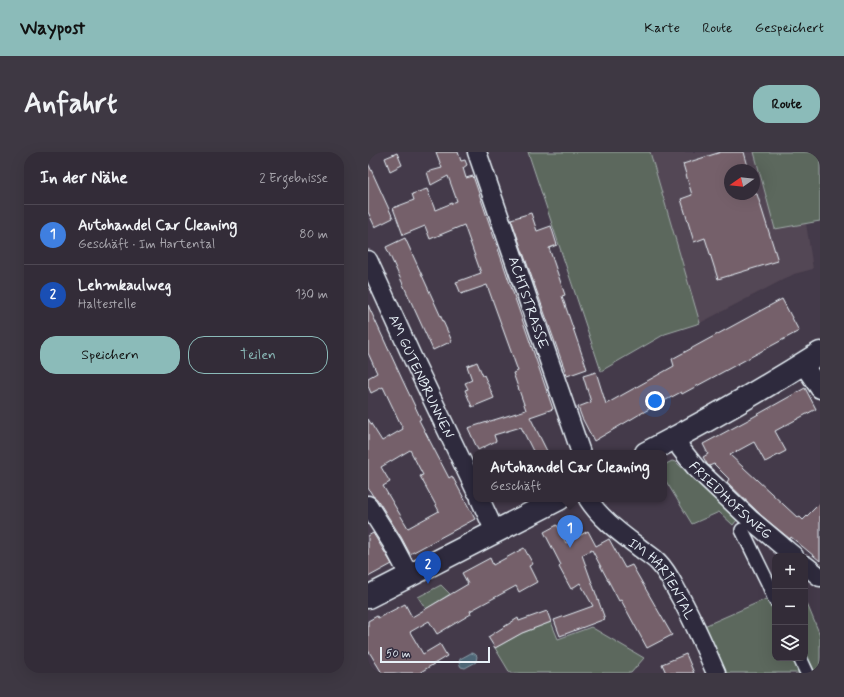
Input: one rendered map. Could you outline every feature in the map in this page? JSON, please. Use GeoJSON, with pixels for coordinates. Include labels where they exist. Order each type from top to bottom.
{"type":"FeatureCollection","features":[{"type":"Feature","properties":{"kind":"street","name":"ACHTSTRASSE"},"geometry":{"type":"LineString","coordinates":[[477,152],[580,450]]}},
{"type":"Feature","properties":{"kind":"street","name":"AM GUTENBRUNNEN"},"geometry":{"type":"LineString","coordinates":[[368,260],[473,485]]}},
{"type":"Feature","properties":{"kind":"street"},"geometry":{"type":"LineString","coordinates":[[652,450],[734,405],[812,358],[820,389]]}},
{"type":"Feature","properties":{"kind":"street","name":"FRIEDHOFSWEG"},"geometry":{"type":"LineString","coordinates":[[677,437],[682,449],[696,468],[751,520],[790,553]]}},
{"type":"Feature","properties":{"kind":"street"},"geometry":{"type":"LineString","coordinates":[[481,502],[495,532]]}},
{"type":"Feature","properties":{"kind":"street"},"geometry":{"type":"LineString","coordinates":[[368,597],[553,502]]}},
{"type":"Feature","properties":{"kind":"street","name":"IM HARTENTAL"},"geometry":{"type":"LineString","coordinates":[[590,502],[596,511],[636,545],[658,561],[666,571],[700,635],[716,673]]}},
{"type":"Feature","properties":{"kind":"street"},"geometry":{"type":"LineString","coordinates":[[368,505],[392,543],[409,575]]}},
{"type":"Feature","properties":{"kind":"street"},"geometry":{"type":"LineString","coordinates":[[742,530],[772,593]]}},
{"type":"Feature","properties":{"kind":"street"},"geometry":{"type":"LineString","coordinates":[[808,567],[820,577]]}},
{"type":"Feature","properties":{"kind":"street"},"geometry":{"type":"LineString","coordinates":[[801,661],[807,673]]}},
{"type":"Feature","properties":{"kind":"shaded area"},"geometry":{"type":"Polygon","coordinates":[[[650,152],[754,152],[757,164],[724,164],[724,200],[760,200],[760,174],[775,229],[806,223],[813,269],[794,274],[700,323],[650,152]]]}},
{"type":"Feature","properties":{"kind":"green space"},"geometry":{"type":"Polygon","coordinates":[[[528,152],[650,152],[700,323],[665,334],[601,371],[528,152]]]}},
{"type":"Feature","properties":{"kind":"green space"},"geometry":{"type":"Polygon","coordinates":[[[754,152],[820,152],[820,221],[775,229],[760,174],[760,164],[757,164],[754,152]]]}},
{"type":"Feature","properties":{"kind":"green space"},"geometry":{"type":"Polygon","coordinates":[[[672,461],[676,462],[737,520],[733,525],[719,512],[692,524],[667,483],[667,464],[672,461]]]}},
{"type":"Feature","properties":{"kind":"green space"},"geometry":{"type":"Polygon","coordinates":[[[441,585],[450,594],[426,609],[418,597],[441,585]]]}},
{"type":"Feature","properties":{"kind":"green space"},"geometry":{"type":"Polygon","coordinates":[[[772,596],[772,661],[808,661],[808,606],[820,635],[820,673],[721,673],[702,627],[772,596]]]}},
{"type":"Feature","properties":{"kind":"green space"},"geometry":{"type":"Polygon","coordinates":[[[551,622],[558,639],[591,627],[644,658],[631,673],[510,673],[495,648],[522,633],[551,622]]]}},
{"type":"Feature","properties":{"kind":"water"},"geometry":{"type":"Polygon","coordinates":[[[471,653],[477,656],[476,662],[465,668],[461,667],[459,663],[460,659],[471,653]]]}},
{"type":"Feature","properties":{"kind":"building"},"geometry":{"type":"Polygon","coordinates":[[[436,152],[458,152],[461,161],[465,160],[467,165],[463,168],[466,178],[473,176],[553,409],[530,417],[546,450],[532,450],[521,427],[494,435],[496,441],[478,450],[468,428],[526,410],[513,373],[518,371],[487,285],[461,294],[456,282],[481,273],[464,225],[430,239],[425,226],[403,235],[393,208],[414,200],[412,194],[427,189],[435,210],[457,201],[448,176],[431,185],[427,172],[442,168],[436,152]]]}},
{"type":"Feature","properties":{"kind":"building"},"geometry":{"type":"Polygon","coordinates":[[[721,152],[744,152],[747,164],[724,164],[724,200],[759,200],[778,261],[718,279],[705,238],[694,242],[681,199],[692,195],[683,164],[721,152]]]}},
{"type":"Feature","properties":{"kind":"building"},"geometry":{"type":"Polygon","coordinates":[[[397,153],[402,165],[390,171],[385,158],[397,153]]]}},
{"type":"Feature","properties":{"kind":"building"},"geometry":{"type":"Polygon","coordinates":[[[368,163],[393,218],[375,227],[368,212],[368,163]]]}},
{"type":"Feature","properties":{"kind":"building"},"geometry":{"type":"Polygon","coordinates":[[[531,213],[537,231],[551,226],[557,245],[549,248],[565,295],[562,296],[587,369],[567,376],[511,219],[531,213]]]}},
{"type":"Feature","properties":{"kind":"building"},"geometry":{"type":"Polygon","coordinates":[[[405,238],[452,341],[433,350],[386,247],[405,238]]]}},
{"type":"Feature","properties":{"kind":"building"},"geometry":{"type":"Polygon","coordinates":[[[782,299],[799,331],[682,394],[681,392],[640,414],[594,441],[578,407],[591,402],[583,376],[596,372],[606,404],[674,366],[672,359],[782,299]]]}},
{"type":"Feature","properties":{"kind":"building"},"geometry":{"type":"Polygon","coordinates":[[[368,305],[421,419],[419,420],[449,478],[452,476],[475,519],[410,554],[377,499],[368,488],[368,419],[382,441],[403,429],[383,387],[371,393],[368,386],[368,378],[377,373],[368,353],[368,305]],[[410,450],[381,467],[390,482],[383,486],[408,528],[439,511],[420,476],[423,475],[410,450]]]}},
{"type":"Feature","properties":{"kind":"building"},"geometry":{"type":"Polygon","coordinates":[[[477,362],[494,398],[472,407],[465,390],[468,389],[465,383],[472,380],[467,366],[477,362]]]}},
{"type":"Feature","properties":{"kind":"building"},"geometry":{"type":"Polygon","coordinates":[[[805,388],[816,409],[775,431],[786,451],[765,462],[754,442],[730,455],[798,518],[800,517],[803,520],[820,503],[820,561],[762,516],[727,482],[729,479],[714,464],[709,466],[703,457],[708,454],[703,444],[805,388]]]}},
{"type":"Feature","properties":{"kind":"building"},"geometry":{"type":"Polygon","coordinates":[[[557,525],[566,543],[588,531],[596,546],[609,539],[625,568],[632,565],[672,635],[647,648],[621,600],[619,601],[592,550],[582,555],[605,619],[560,636],[554,620],[593,606],[580,583],[571,589],[559,567],[561,565],[544,532],[557,525]]]}},
{"type":"Feature","properties":{"kind":"building"},"geometry":{"type":"Polygon","coordinates":[[[373,533],[392,564],[368,577],[368,536],[373,533]]]}},
{"type":"Feature","properties":{"kind":"building"},"geometry":{"type":"Polygon","coordinates":[[[524,548],[533,564],[529,566],[537,582],[519,592],[516,586],[470,611],[471,614],[437,634],[429,621],[410,632],[423,654],[440,644],[447,656],[419,673],[382,673],[368,650],[368,621],[377,616],[378,618],[405,604],[412,617],[468,584],[462,573],[490,558],[493,565],[524,548]]]}},
{"type":"Feature","properties":{"kind":"building"},"geometry":{"type":"Polygon","coordinates":[[[547,611],[551,622],[522,633],[495,648],[488,637],[518,618],[519,621],[547,611]]]}},
{"type":"Feature","properties":{"kind":"building"},"geometry":{"type":"Polygon","coordinates":[[[686,654],[694,673],[666,673],[662,664],[686,654]]]}},
{"type":"Feature","properties":{"kind":"place","name":"Autohandel Car Cleaning"},"geometry":{"type":"Point","coordinates":[570,548]}},
{"type":"Feature","properties":{"kind":"place","name":"Lehmkaulweg"},"geometry":{"type":"Point","coordinates":[428,584]}}]}
